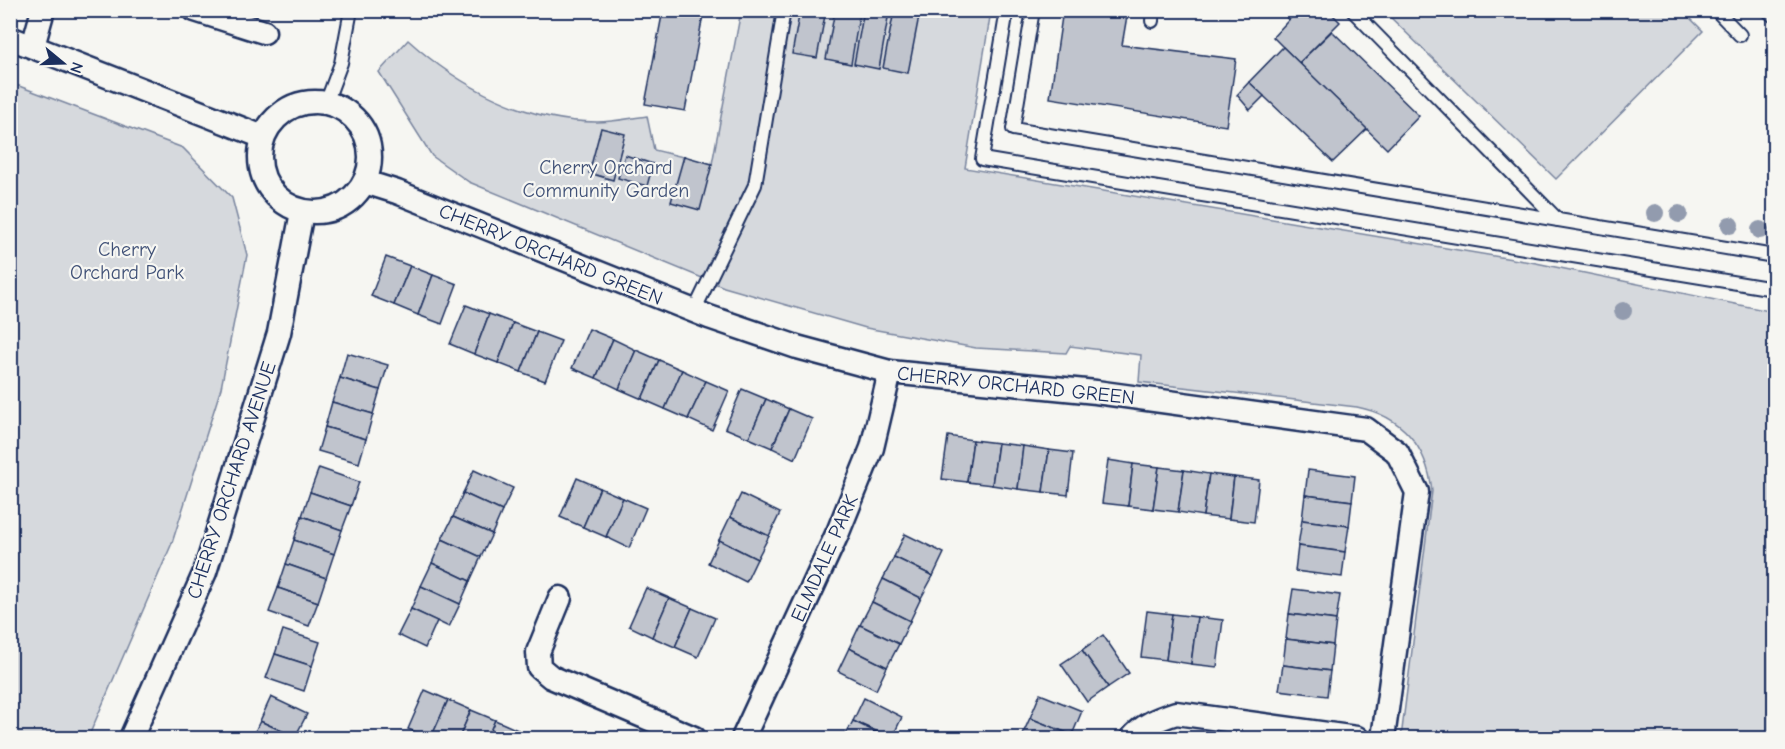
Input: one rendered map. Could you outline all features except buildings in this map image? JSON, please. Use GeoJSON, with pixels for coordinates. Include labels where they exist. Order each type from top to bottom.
{"type":"FeatureCollection","features":[{"type":"Feature","properties":{"kind":"street"},"geometry":{"type":"LineString","coordinates":[[33,46],[43,10]]}},
{"type":"Feature","properties":{"kind":"street"},"geometry":{"type":"LineString","coordinates":[[195,10],[264,33]]}},
{"type":"Feature","properties":{"kind":"street"},"geometry":{"type":"LineString","coordinates":[[10,38],[263,136]]}},
{"type":"Feature","properties":{"kind":"street"},"geometry":{"type":"LineString","coordinates":[[307,103],[326,103],[352,117],[365,134],[370,155],[365,182],[355,196],[339,207],[321,213],[302,212],[279,200],[262,176],[259,161],[263,136],[276,118],[286,110],[307,103]]}},
{"type":"Feature","properties":{"kind":"street","name":"CHERRY ORCHARD GREEN"},"geometry":{"type":"LineString","coordinates":[[365,182],[408,196],[694,311],[797,347],[890,372],[1096,392],[1370,431],[1397,452],[1417,492],[1383,738]]}},
{"type":"Feature","properties":{"kind":"street","name":"CHERRY ORCHARD AVENUE"},"geometry":{"type":"LineString","coordinates":[[131,738],[205,572],[279,333],[302,212]]}},
{"type":"Feature","properties":{"kind":"street","name":"ELMDALE PARK"},"geometry":{"type":"LineString","coordinates":[[743,738],[872,448],[890,372]]}},
{"type":"Feature","properties":{"kind":"street"},"geometry":{"type":"LineString","coordinates":[[560,598],[538,652],[539,667],[551,677],[694,738]]}},
{"type":"Feature","properties":{"kind":"street"},"geometry":{"type":"LineString","coordinates":[[1132,738],[1149,724],[1176,713],[1226,730],[1357,738]]}},
{"type":"Feature","properties":{"kind":"lane"},"geometry":{"type":"LineString","coordinates":[[326,103],[341,63],[351,10]]}},
{"type":"Feature","properties":{"kind":"lane"},"geometry":{"type":"LineString","coordinates":[[694,311],[755,185],[784,10]]}},
{"type":"Feature","properties":{"kind":"lane"},"geometry":{"type":"LineString","coordinates":[[1006,10],[981,159],[1774,289]]}},
{"type":"Feature","properties":{"kind":"lane"},"geometry":{"type":"LineString","coordinates":[[1033,10],[1013,129],[1774,256]]}},
{"type":"Feature","properties":{"kind":"lane"},"geometry":{"type":"LineString","coordinates":[[1352,10],[1558,220]]}},
{"type":"Feature","properties":{"kind":"lane"},"geometry":{"type":"LineString","coordinates":[[1716,10],[1740,35]]}},
{"type":"Feature","properties":{"kind":"green space","name":"Cherry Orchard Community Garden"},"geometry":{"type":"Polygon","coordinates":[[[741,11],[991,11],[965,168],[1536,263],[1774,312],[1774,738],[1401,738],[1432,491],[1429,475],[1418,447],[1410,436],[1387,418],[1357,407],[1139,382],[1141,355],[1070,346],[1066,353],[976,348],[866,328],[724,287],[469,182],[432,156],[379,72],[408,40],[449,73],[495,99],[545,116],[571,120],[603,122],[647,116],[654,150],[712,164],[741,11]]]}},
{"type":"Feature","properties":{"kind":"green space"},"geometry":{"type":"Polygon","coordinates":[[[1384,11],[1683,11],[1703,31],[1556,179],[1384,11]]]}},
{"type":"Feature","properties":{"kind":"green space","name":"Cherry Orchard Park"},"geometry":{"type":"Polygon","coordinates":[[[11,83],[183,148],[232,198],[247,255],[221,388],[172,543],[88,738],[11,738],[11,83]]]}},
{"type":"Feature","properties":{"kind":"green space"},"geometry":{"type":"Polygon","coordinates":[[[1172,731],[1189,734],[1192,738],[1150,738],[1172,731]]]}}]}
